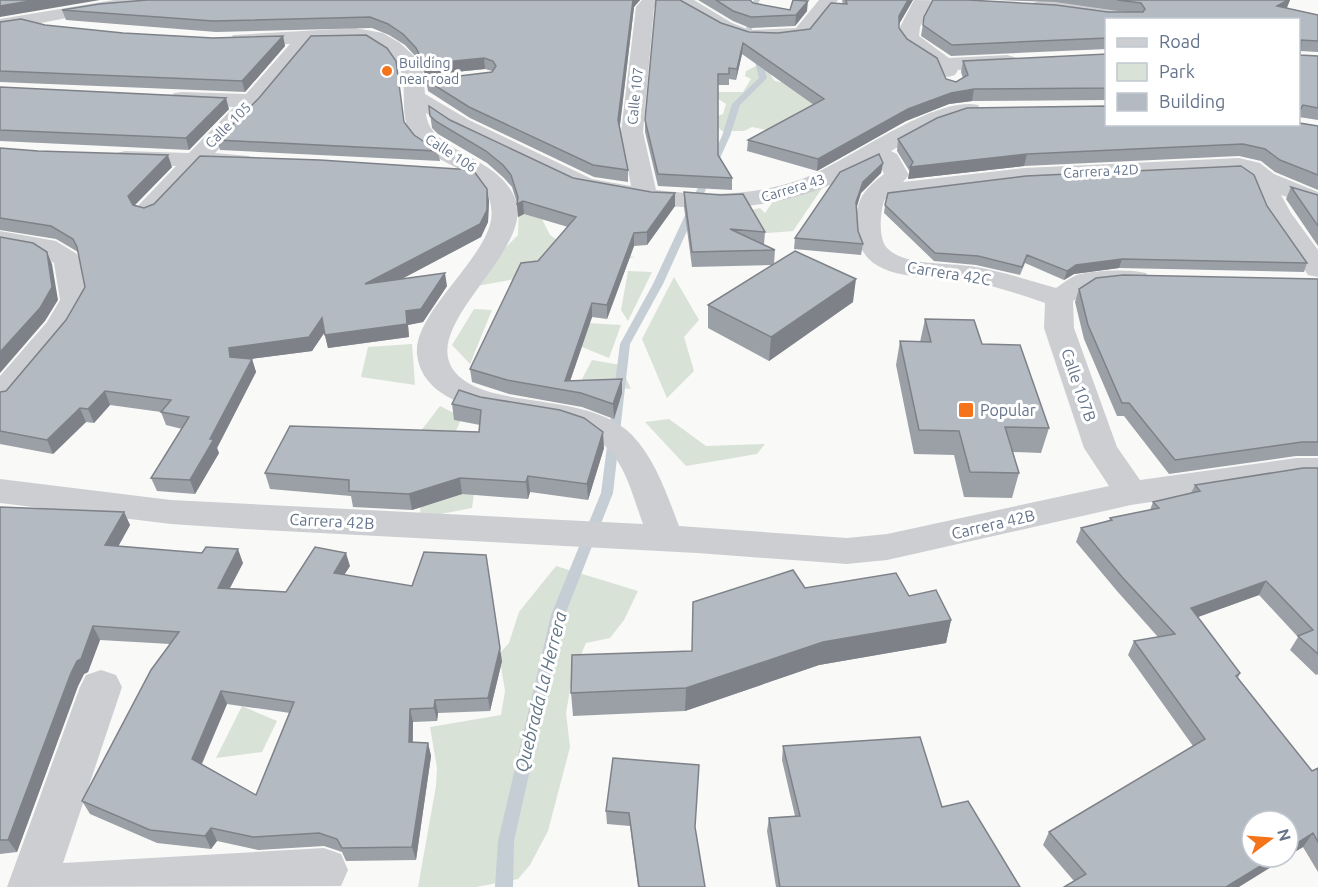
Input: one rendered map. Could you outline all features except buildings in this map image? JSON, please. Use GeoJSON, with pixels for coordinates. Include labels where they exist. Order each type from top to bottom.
{"type":"FeatureCollection","features":[{"type":"Feature","properties":{"kind":"street"},"geometry":{"type":"LineString","coordinates":[[0,41],[29,22],[39,0]]}},
{"type":"Feature","properties":{"kind":"street"},"geometry":{"type":"LineString","coordinates":[[0,25],[29,22],[99,7],[192,0]]}},
{"type":"Feature","properties":{"kind":"street","name":"Calle 107"},"geometry":{"type":"LineString","coordinates":[[645,194],[632,132],[645,7],[652,0]]}},
{"type":"Feature","properties":{"kind":"street"},"geometry":{"type":"LineString","coordinates":[[681,0],[730,31],[748,37],[772,38],[802,33],[829,0]]}},
{"type":"Feature","properties":{"kind":"street"},"geometry":{"type":"LineString","coordinates":[[993,6],[924,0],[910,27],[909,37],[914,45],[946,64],[1026,61]]}},
{"type":"Feature","properties":{"kind":"street"},"geometry":{"type":"LineString","coordinates":[[1021,6],[1087,9],[1123,18]]}},
{"type":"Feature","properties":{"kind":"street"},"geometry":{"type":"LineString","coordinates":[[1071,8],[1078,17],[1105,33]]}},
{"type":"Feature","properties":{"kind":"street"},"geometry":{"type":"LineString","coordinates":[[29,22],[71,29]]}},
{"type":"Feature","properties":{"kind":"street","name":"Calle 106"},"geometry":{"type":"LineString","coordinates":[[306,38],[371,36],[391,45],[410,65],[423,87],[418,130],[430,142],[482,173],[495,186],[505,204],[501,234],[433,340],[431,354],[436,370],[449,383],[465,393],[487,401],[579,418],[608,431],[627,451],[666,538]]}},
{"type":"Feature","properties":{"kind":"street"},"geometry":{"type":"LineString","coordinates":[[216,40],[306,38]]}},
{"type":"Feature","properties":{"kind":"street","name":"Calle 105"},"geometry":{"type":"LineString","coordinates":[[147,210],[252,101],[306,38]]}},
{"type":"Feature","properties":{"kind":"street"},"geometry":{"type":"LineString","coordinates":[[946,64],[962,111]]}},
{"type":"Feature","properties":{"kind":"street","name":"Carrera 43"},"geometry":{"type":"LineString","coordinates":[[423,87],[461,125],[584,184],[645,194],[725,201],[755,199],[786,192],[833,176],[911,129],[962,111],[997,109]]}},
{"type":"Feature","properties":{"kind":"street"},"geometry":{"type":"LineString","coordinates":[[156,97],[252,101]]}},
{"type":"Feature","properties":{"kind":"street"},"geometry":{"type":"LineString","coordinates":[[874,151],[889,159],[897,175],[877,193]]}},
{"type":"Feature","properties":{"kind":"street"},"geometry":{"type":"LineString","coordinates":[[104,157],[264,161]]}},
{"type":"Feature","properties":{"kind":"street","name":"Carrera 42D"},"geometry":{"type":"LineString","coordinates":[[877,193],[1024,175],[1246,166],[1265,179],[1318,201]]}},
{"type":"Feature","properties":{"kind":"street"},"geometry":{"type":"LineString","coordinates":[[430,170],[482,173]]}},
{"type":"Feature","properties":{"kind":"street"},"geometry":{"type":"LineString","coordinates":[[1265,179],[1266,190],[1274,206],[1318,269]]}},
{"type":"Feature","properties":{"kind":"street","name":"Carrera 42C"},"geometry":{"type":"LineString","coordinates":[[877,193],[870,206],[869,244],[876,252],[903,266],[929,272],[964,273],[1018,285],[1072,290]]}},
{"type":"Feature","properties":{"kind":"street"},"geometry":{"type":"LineString","coordinates":[[0,239],[47,246],[67,260],[74,300],[60,326],[0,396]]}},
{"type":"Feature","properties":{"kind":"street"},"geometry":{"type":"LineString","coordinates":[[1072,290],[1119,278],[1165,280]]}},
{"type":"Feature","properties":{"kind":"street","name":"Calle 107B"},"geometry":{"type":"LineString","coordinates":[[1072,290],[1059,328],[1101,448],[1131,493]]}},
{"type":"Feature","properties":{"kind":"street","name":"Carrera 42B"},"geometry":{"type":"LineString","coordinates":[[0,491],[192,513],[666,538],[847,551],[886,548],[1131,493],[1311,476]]}},
{"type":"Feature","properties":{"kind":"street"},"geometry":{"type":"LineString","coordinates":[[101,687],[33,887],[324,870]]}},
{"type":"Feature","properties":{"kind":"green space"},"geometry":{"type":"Polygon","coordinates":[[[756,66],[771,67],[771,76],[775,81],[802,86],[819,109],[809,107],[767,130],[752,127],[744,131],[722,131],[717,126],[715,117],[723,114],[726,104],[717,98],[718,92],[743,92],[751,79],[745,76],[746,71],[756,66]]]}},
{"type":"Feature","properties":{"kind":"green space"},"geometry":{"type":"Polygon","coordinates":[[[825,184],[793,231],[768,233],[750,228],[751,210],[760,208],[765,213],[774,200],[825,184]]]}},
{"type":"Feature","properties":{"kind":"green space"},"geometry":{"type":"Polygon","coordinates":[[[519,205],[540,215],[550,235],[565,245],[635,257],[477,286],[501,252],[518,235],[519,205]]]}},
{"type":"Feature","properties":{"kind":"green space"},"geometry":{"type":"Polygon","coordinates":[[[628,271],[652,272],[628,321],[621,310],[628,271]]]}},
{"type":"Feature","properties":{"kind":"green space"},"geometry":{"type":"Polygon","coordinates":[[[674,277],[699,320],[684,337],[694,371],[667,398],[642,339],[674,277]]]}},
{"type":"Feature","properties":{"kind":"green space"},"geometry":{"type":"Polygon","coordinates":[[[474,309],[492,310],[470,364],[452,345],[474,309]]]}},
{"type":"Feature","properties":{"kind":"green space"},"geometry":{"type":"Polygon","coordinates":[[[588,323],[621,325],[609,358],[555,336],[588,323]]]}},
{"type":"Feature","properties":{"kind":"green space"},"geometry":{"type":"Polygon","coordinates":[[[412,344],[415,385],[361,377],[368,347],[412,344]]]}},
{"type":"Feature","properties":{"kind":"green space"},"geometry":{"type":"Polygon","coordinates":[[[592,360],[620,365],[631,389],[580,383],[592,360]]]}},
{"type":"Feature","properties":{"kind":"green space"},"geometry":{"type":"Polygon","coordinates":[[[440,406],[462,417],[444,458],[417,436],[440,406]]]}},
{"type":"Feature","properties":{"kind":"green space"},"geometry":{"type":"Polygon","coordinates":[[[669,419],[706,446],[765,444],[757,454],[686,466],[645,422],[669,419]]]}},
{"type":"Feature","properties":{"kind":"green space"},"geometry":{"type":"Polygon","coordinates":[[[422,462],[474,494],[472,508],[420,518],[422,462]]]}},
{"type":"Feature","properties":{"kind":"green space"},"geometry":{"type":"Polygon","coordinates":[[[556,566],[638,591],[624,620],[610,638],[586,643],[573,673],[566,713],[570,747],[548,831],[530,865],[518,879],[476,887],[418,887],[436,786],[437,768],[430,727],[501,715],[505,691],[499,654],[509,643],[519,612],[556,566]]]}},
{"type":"Feature","properties":{"kind":"green space"},"geometry":{"type":"Polygon","coordinates":[[[242,706],[277,721],[262,752],[216,758],[242,706]]]}},
{"type":"Feature","properties":{"kind":"waterway","name":"Quebrada La Herrera"},"geometry":{"type":"LineString","coordinates":[[749,30],[753,6],[757,0]]}},
{"type":"Feature","properties":{"kind":"waterway","name":"Quebrada La Herrera"},"geometry":{"type":"LineString","coordinates":[[504,887],[506,841],[558,615],[607,493],[625,344],[658,284],[726,136],[736,104],[763,78],[755,51]]}},
{"type":"Feature","properties":{"kind":"place","name":"Building near road"},"geometry":{"type":"Point","coordinates":[387,71]}},
{"type":"Feature","properties":{"kind":"place","name":"Popular"},"geometry":{"type":"Point","coordinates":[966,410]}}]}
